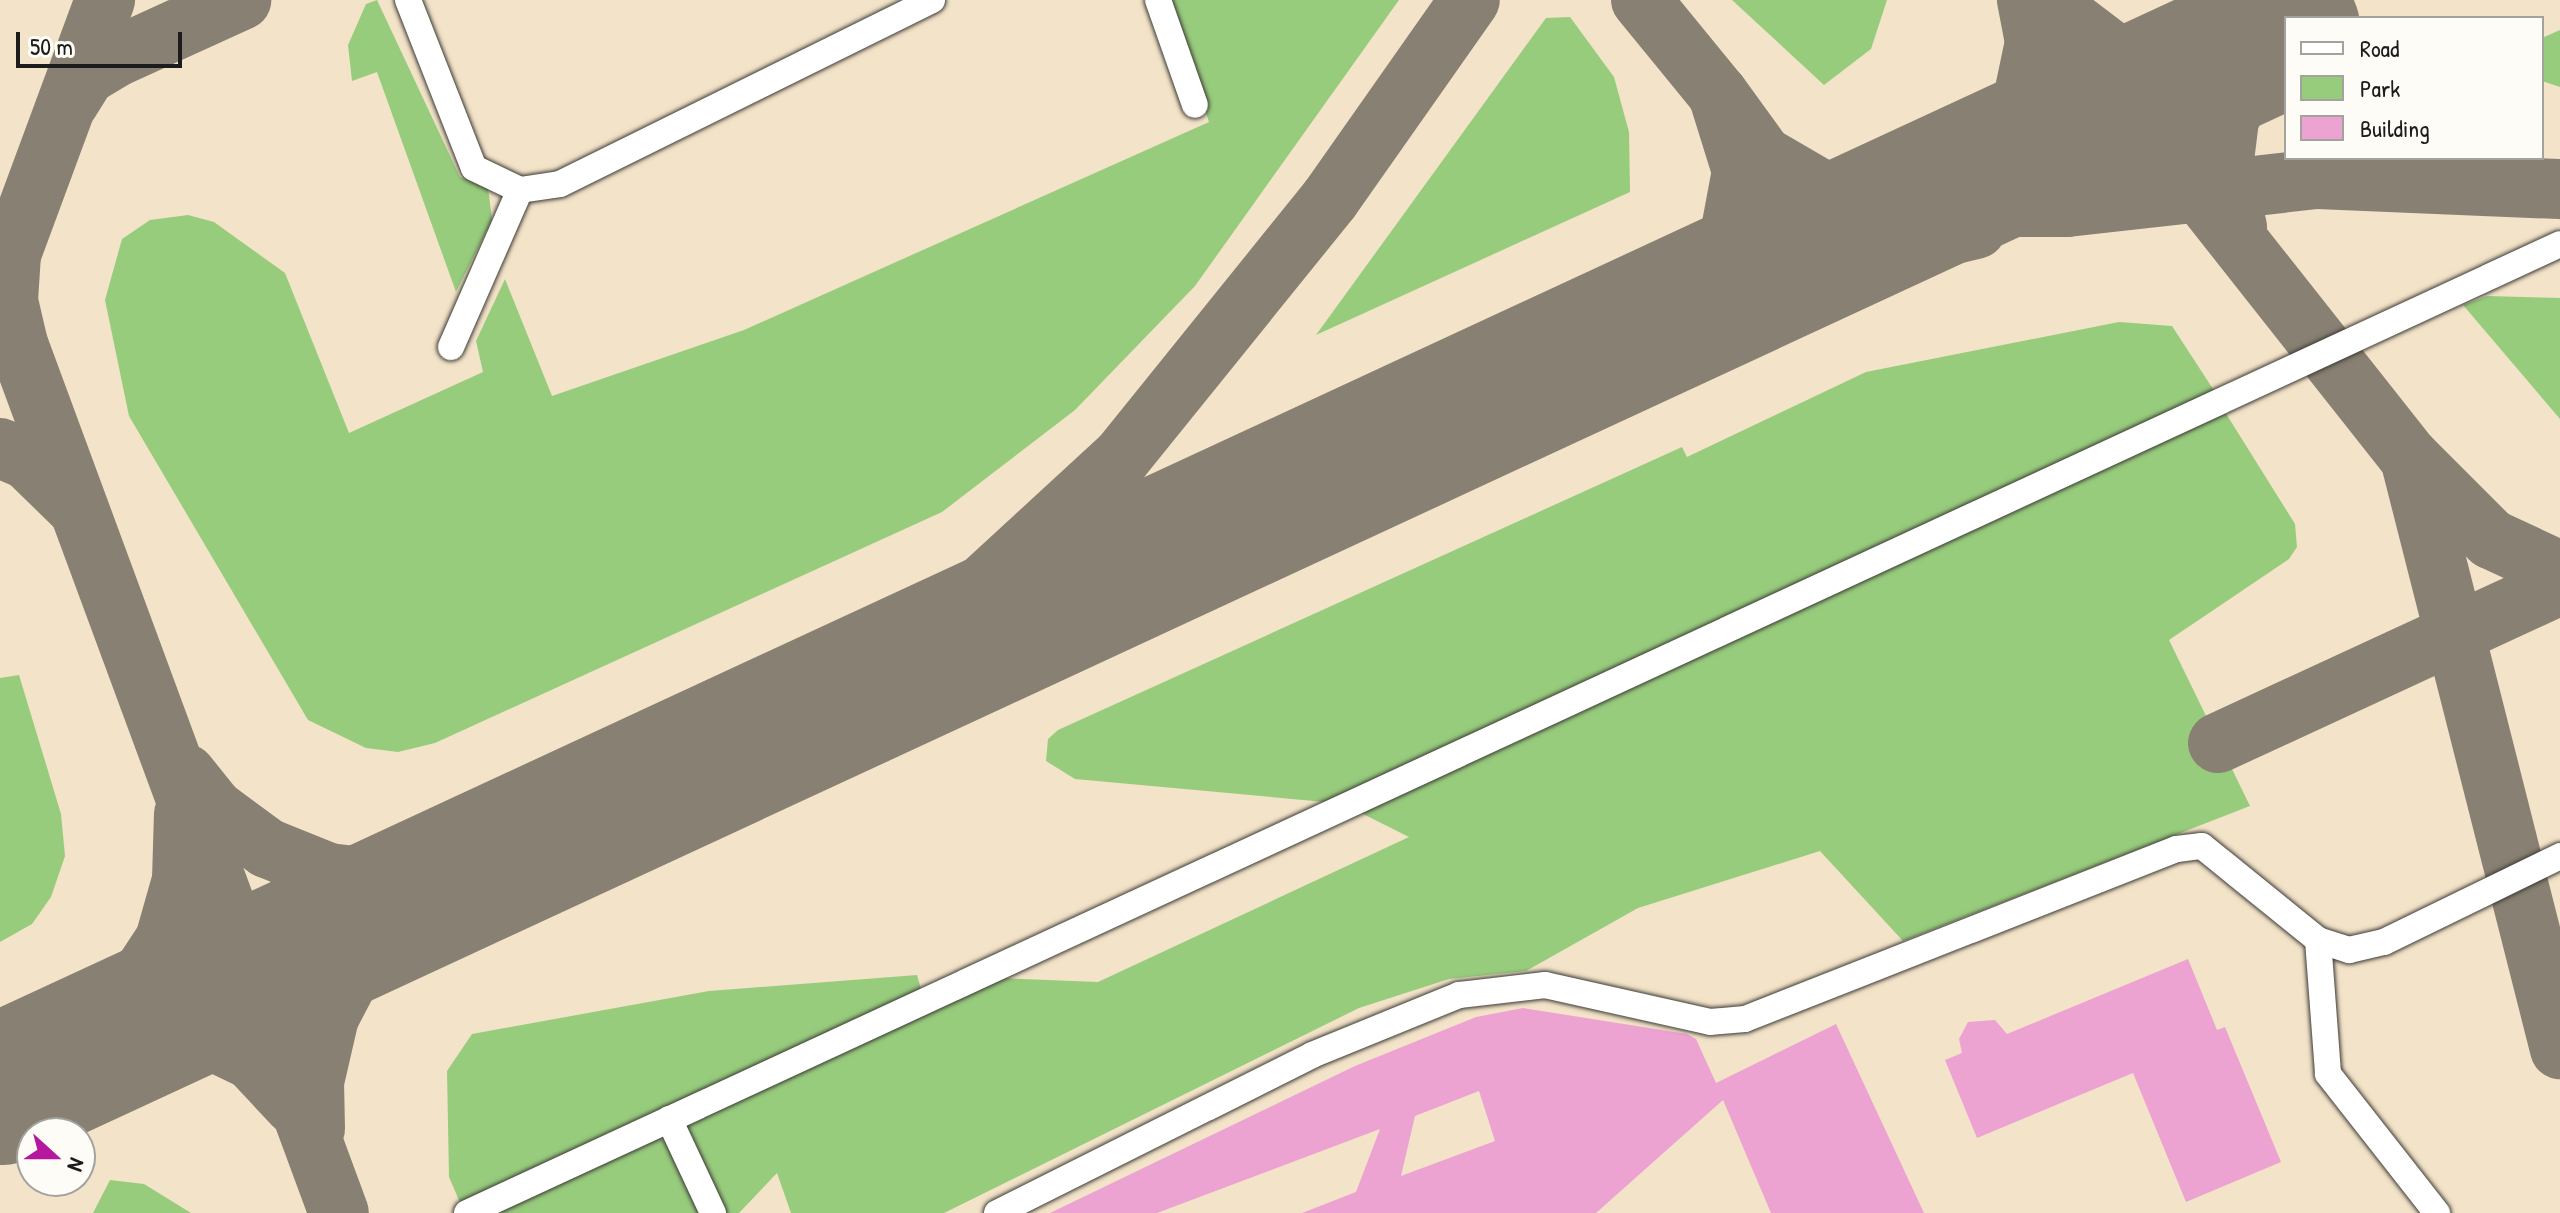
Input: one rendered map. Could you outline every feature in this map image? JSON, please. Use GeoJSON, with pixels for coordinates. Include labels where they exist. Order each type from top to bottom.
{"type":"FeatureCollection","features":[{"type":"Feature","properties":{"kind":"lane"},"geometry":{"type":"LineString","coordinates":[[408,0],[474,168],[520,190],[560,184],[932,0]]}},
{"type":"Feature","properties":{"kind":"lane"},"geometry":{"type":"LineString","coordinates":[[1158,0],[1195,105]]}},
{"type":"Feature","properties":{"kind":"lane"},"geometry":{"type":"LineString","coordinates":[[451,347],[520,190]]}},
{"type":"Feature","properties":{"kind":"lane"},"geometry":{"type":"LineString","coordinates":[[467,1213],[2560,244]]}},
{"type":"Feature","properties":{"kind":"lane"},"geometry":{"type":"LineString","coordinates":[[997,1213],[1312,1055],[1459,995],[1545,985],[1710,1022],[1745,1019],[2177,849],[2202,846],[2318,940],[2349,950],[2384,942],[2560,856]]}},
{"type":"Feature","properties":{"kind":"lane"},"geometry":{"type":"LineString","coordinates":[[2318,940],[2328,1074],[2437,1213]]}},
{"type":"Feature","properties":{"kind":"lane"},"geometry":{"type":"LineString","coordinates":[[669,1119],[713,1213]]}},
{"type":"Feature","properties":{"kind":"green space"},"geometry":{"type":"Polygon","coordinates":[[[377,0],[460,177],[488,187],[492,220],[456,292],[377,72],[352,81],[348,45],[366,4],[377,0]]]}},
{"type":"Feature","properties":{"kind":"green space"},"geometry":{"type":"Polygon","coordinates":[[[1167,0],[1399,0],[1195,286],[1075,410],[942,512],[435,743],[398,752],[366,748],[308,720],[129,416],[105,300],[122,239],[150,220],[188,215],[214,222],[285,273],[349,433],[483,372],[476,341],[505,279],[552,396],[744,330],[1209,122],[1167,0]]]}},
{"type":"Feature","properties":{"kind":"green space"},"geometry":{"type":"Polygon","coordinates":[[[1732,0],[1887,0],[1871,49],[1824,85],[1732,0]]]}},
{"type":"Feature","properties":{"kind":"green space"},"geometry":{"type":"Polygon","coordinates":[[[1570,17],[1614,77],[1629,132],[1630,192],[1316,335],[1546,18],[1570,17]]]}},
{"type":"Feature","properties":{"kind":"green space"},"geometry":{"type":"Polygon","coordinates":[[[2560,30],[2560,87],[2544,82],[2544,37],[2560,30]]]}},
{"type":"Feature","properties":{"kind":"green space"},"geometry":{"type":"Polygon","coordinates":[[[2487,296],[2560,298],[2560,419],[2463,305],[2487,296]]]}},
{"type":"Feature","properties":{"kind":"green space"},"geometry":{"type":"Polygon","coordinates":[[[2119,322],[2172,326],[2215,392],[1336,803],[1075,779],[1046,761],[1048,739],[1058,730],[1682,447],[1687,457],[1866,372],[2119,322]]]}},
{"type":"Feature","properties":{"kind":"green space"},"geometry":{"type":"Polygon","coordinates":[[[2225,412],[2295,524],[2297,547],[2289,559],[2169,640],[2250,806],[1903,941],[1820,851],[1638,908],[1526,971],[1449,979],[1359,1008],[944,1213],[791,1213],[777,1173],[739,1213],[724,1213],[683,1127],[1000,978],[1098,982],[1409,837],[1359,812],[2225,412]]]}},
{"type":"Feature","properties":{"kind":"green space"},"geometry":{"type":"Polygon","coordinates":[[[19,675],[61,814],[65,856],[51,897],[32,924],[0,942],[0,678],[19,675]]]}},
{"type":"Feature","properties":{"kind":"green space"},"geometry":{"type":"Polygon","coordinates":[[[917,975],[921,989],[461,1205],[449,1177],[447,1071],[472,1034],[709,991],[917,975]]]}},
{"type":"Feature","properties":{"kind":"green space"},"geometry":{"type":"Polygon","coordinates":[[[659,1139],[670,1143],[703,1213],[493,1213],[659,1139]]]}},
{"type":"Feature","properties":{"kind":"green space"},"geometry":{"type":"Polygon","coordinates":[[[110,1180],[144,1184],[191,1213],[93,1213],[110,1180]]]}},
{"type":"Feature","properties":{"kind":"building"},"geometry":{"type":"Polygon","coordinates":[[[2188,959],[2217,1030],[2225,1027],[2281,1162],[2186,1202],[2133,1073],[1977,1138],[1945,1060],[1962,1053],[1959,1039],[1968,1022],[1995,1020],[2007,1034],[2188,959]]]}},
{"type":"Feature","properties":{"kind":"building"},"geometry":{"type":"Polygon","coordinates":[[[1523,1008],[1687,1034],[1696,1039],[1716,1083],[1836,1024],[1924,1213],[1771,1213],[1723,1100],[1596,1213],[1302,1213],[1356,1192],[1380,1129],[1157,1213],[1050,1213],[1355,1066],[1476,1017],[1523,1008]],[[1479,1091],[1415,1116],[1401,1176],[1495,1141],[1479,1091]]]}},
{"type":"Feature","properties":{"kind":"taxiway"},"geometry":{"type":"LineString","coordinates":[[0,284],[105,0]]}},
{"type":"Feature","properties":{"kind":"taxiway"},"geometry":{"type":"LineString","coordinates":[[69,102],[86,75],[114,58],[241,0]]}},
{"type":"Feature","properties":{"kind":"taxiway"},"geometry":{"type":"LineString","coordinates":[[875,684],[1121,458],[1330,199],[1470,0]]}},
{"type":"Feature","properties":{"kind":"taxiway"},"geometry":{"type":"LineString","coordinates":[[1641,0],[1718,94],[1742,171],[1727,251],[1676,314]]}},
{"type":"Feature","properties":{"kind":"taxiway"},"geometry":{"type":"LineString","coordinates":[[1978,174],[2020,114],[2035,42],[2027,0]]}},
{"type":"Feature","properties":{"kind":"taxiway"},"geometry":{"type":"LineString","coordinates":[[2044,0],[2111,51],[2171,65],[2232,56]]}},
{"type":"Feature","properties":{"kind":"taxiway"},"geometry":{"type":"LineString","coordinates":[[2237,227],[2223,168],[2229,120],[2248,76],[2277,35]]}},
{"type":"Feature","properties":{"kind":"taxiway"},"geometry":{"type":"LineString","coordinates":[[1718,94],[1763,156],[1830,195],[1907,207],[2067,207],[2318,179],[2560,189]]}},
{"type":"Feature","properties":{"kind":"taxiway"},"geometry":{"type":"LineString","coordinates":[[2130,104],[2410,458],[2560,1049]]}},
{"type":"Feature","properties":{"kind":"taxiway"},"geometry":{"type":"LineString","coordinates":[[2056,138],[2120,139],[2177,165]]}},
{"type":"Feature","properties":{"kind":"taxiway"},"geometry":{"type":"LineString","coordinates":[[1676,314],[1813,268],[1976,229]]}},
{"type":"Feature","properties":{"kind":"taxiway"},"geometry":{"type":"LineString","coordinates":[[11,254],[8,301],[18,344],[339,1213]]}},
{"type":"Feature","properties":{"kind":"taxiway"},"geometry":{"type":"LineString","coordinates":[[0,448],[28,460],[79,510]]}},
{"type":"Feature","properties":{"kind":"taxiway"},"geometry":{"type":"LineString","coordinates":[[2410,458],[2491,539],[2560,571]]}},
{"type":"Feature","properties":{"kind":"taxiway"},"geometry":{"type":"LineString","coordinates":[[2218,743],[2560,585]]}},
{"type":"Feature","properties":{"kind":"taxiway"},"geometry":{"type":"LineString","coordinates":[[186,774],[214,809],[267,848],[329,873],[395,881],[459,876]]}},
{"type":"Feature","properties":{"kind":"taxiway"},"geometry":{"type":"LineString","coordinates":[[95,1046],[165,940],[182,880],[184,814]]}},
{"type":"Feature","properties":{"kind":"taxiway"},"geometry":{"type":"LineString","coordinates":[[315,1129],[314,1082],[329,1017],[360,958],[405,909],[463,876]]}},
{"type":"Feature","properties":{"kind":"taxiway"},"geometry":{"type":"LineString","coordinates":[[95,1046],[147,1029],[202,1036],[252,1060],[294,1105]]}},
{"type":"Feature","properties":{"kind":"runway"},"geometry":{"type":"LineString","coordinates":[[0,1090],[2284,32]]}}]}
